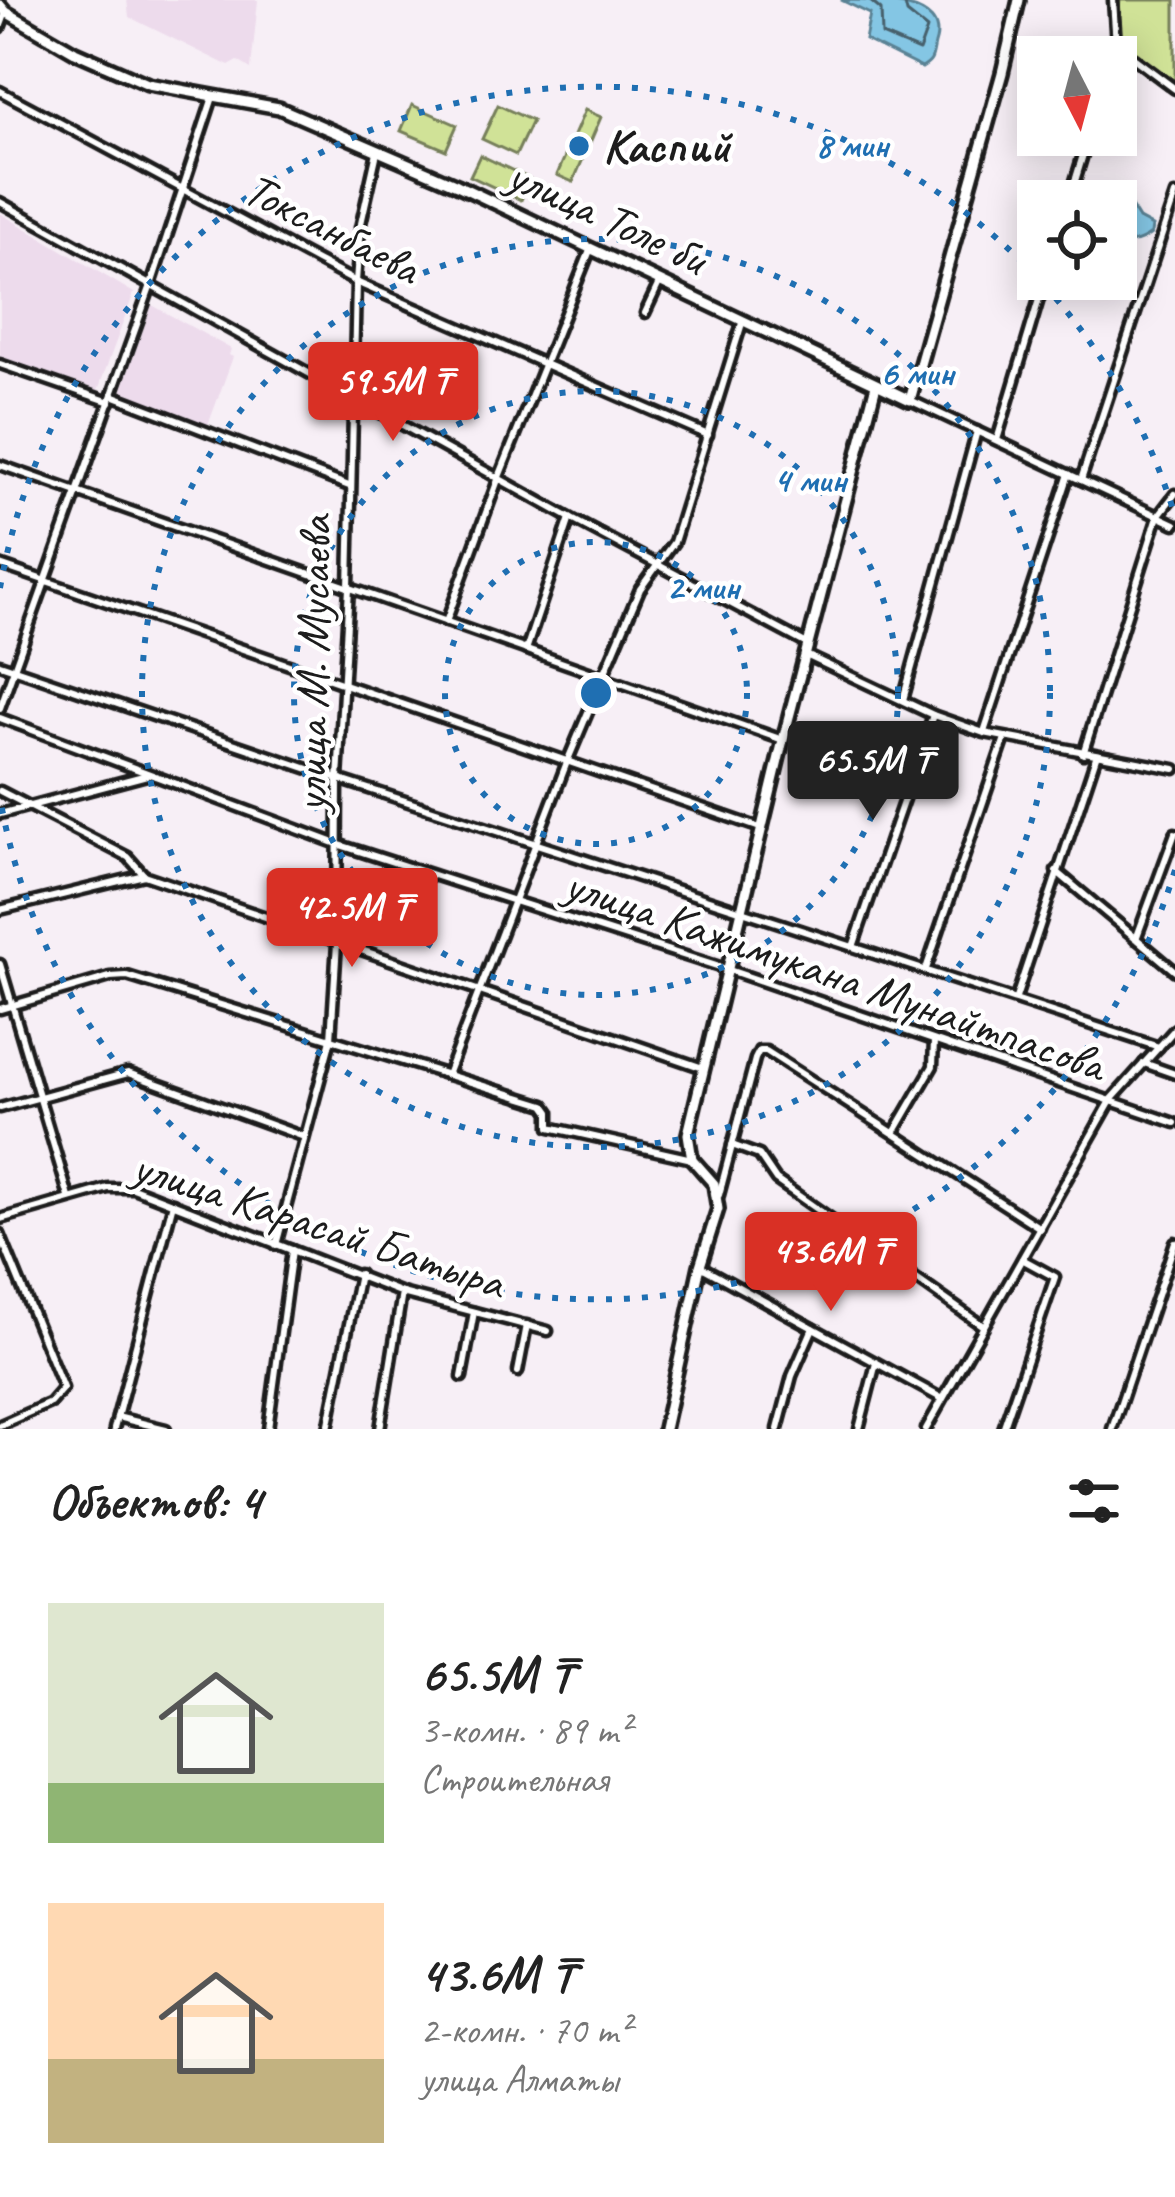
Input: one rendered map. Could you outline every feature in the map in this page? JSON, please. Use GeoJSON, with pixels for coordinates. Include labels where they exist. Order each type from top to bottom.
{"type":"FeatureCollection","features":[{"type":"Feature","properties":{"kind":"street"},"geometry":{"type":"LineString","coordinates":[[910,400],[1019,0]]}},
{"type":"Feature","properties":{"kind":"street"},"geometry":{"type":"LineString","coordinates":[[1113,0],[1115,36]]}},
{"type":"Feature","properties":{"kind":"street"},"geometry":{"type":"LineString","coordinates":[[0,28],[3,8]]}},
{"type":"Feature","properties":{"kind":"street","name":"улица Толе би"},"geometry":{"type":"LineString","coordinates":[[3,8],[75,52],[148,84],[279,108],[591,248],[1175,524]]}},
{"type":"Feature","properties":{"kind":"street"},"geometry":{"type":"LineString","coordinates":[[1137,61],[1175,89]]}},
{"type":"Feature","properties":{"kind":"street","name":"Токсанбаева"},"geometry":{"type":"LineString","coordinates":[[0,91],[356,282],[708,435]]}},
{"type":"Feature","properties":{"kind":"street"},"geometry":{"type":"LineString","coordinates":[[0,708],[214,98]]}},
{"type":"Feature","properties":{"kind":"street","name":"улица М. Мусаева"},"geometry":{"type":"LineString","coordinates":[[276,1245],[331,1039],[338,943],[338,779],[349,588],[356,282],[360,228],[377,152]]}},
{"type":"Feature","properties":{"kind":"street"},"geometry":{"type":"LineString","coordinates":[[1081,480],[1175,195]]}},
{"type":"Feature","properties":{"kind":"street"},"geometry":{"type":"LineString","coordinates":[[0,202],[933,715],[1005,738],[1175,769]]}},
{"type":"Feature","properties":{"kind":"street"},"geometry":{"type":"LineString","coordinates":[[446,622],[591,248]]}},
{"type":"Feature","properties":{"kind":"street"},"geometry":{"type":"LineString","coordinates":[[645,314],[660,281]]}},
{"type":"Feature","properties":{"kind":"street"},"geometry":{"type":"LineString","coordinates":[[997,440],[1040,300]]}},
{"type":"Feature","properties":{"kind":"street"},"geometry":{"type":"LineString","coordinates":[[447,1075],[567,761],[640,589],[674,542],[743,320]]}},
{"type":"Feature","properties":{"kind":"street"},"geometry":{"type":"LineString","coordinates":[[0,364],[111,398],[349,486]]}},
{"type":"Feature","properties":{"kind":"street"},"geometry":{"type":"LineString","coordinates":[[719,1195],[692,1159],[688,1133],[783,740],[876,385]]}},
{"type":"Feature","properties":{"kind":"street"},"geometry":{"type":"LineString","coordinates":[[903,700],[977,431]]}},
{"type":"Feature","properties":{"kind":"street"},"geometry":{"type":"LineString","coordinates":[[0,465],[783,740]]}},
{"type":"Feature","properties":{"kind":"street"},"geometry":{"type":"LineString","coordinates":[[983,733],[1070,473]]}},
{"type":"Feature","properties":{"kind":"street"},"geometry":{"type":"LineString","coordinates":[[1083,755],[1158,516],[1175,494]]}},
{"type":"Feature","properties":{"kind":"street"},"geometry":{"type":"LineString","coordinates":[[526,650],[570,518]]}},
{"type":"Feature","properties":{"kind":"street"},"geometry":{"type":"LineString","coordinates":[[0,565],[763,829]]}},
{"type":"Feature","properties":{"kind":"street","name":"улица Кажимукана Мунайтпасова"},"geometry":{"type":"LineString","coordinates":[[0,664],[1159,1047]]}},
{"type":"Feature","properties":{"kind":"street"},"geometry":{"type":"LineString","coordinates":[[854,945],[933,715]]}},
{"type":"Feature","properties":{"kind":"street","name":"улица Кажимукана Мунайтпасова"},"geometry":{"type":"LineString","coordinates":[[0,718],[340,845],[729,970],[1175,1123]]}},
{"type":"Feature","properties":{"kind":"street"},"geometry":{"type":"LineString","coordinates":[[926,969],[1005,738]]}},
{"type":"Feature","properties":{"kind":"street"},"geometry":{"type":"LineString","coordinates":[[1016,999],[1096,757]]}},
{"type":"Feature","properties":{"kind":"street"},"geometry":{"type":"LineString","coordinates":[[0,814],[150,774]]}},
{"type":"Feature","properties":{"kind":"street"},"geometry":{"type":"LineString","coordinates":[[0,791],[128,857],[145,875],[703,1068]]}},
{"type":"Feature","properties":{"kind":"street"},"geometry":{"type":"LineString","coordinates":[[1136,939],[1175,833]]}},
{"type":"Feature","properties":{"kind":"street"},"geometry":{"type":"LineString","coordinates":[[1057,871],[1175,971]]}},
{"type":"Feature","properties":{"kind":"street"},"geometry":{"type":"LineString","coordinates":[[0,910],[145,875]]}},
{"type":"Feature","properties":{"kind":"street"},"geometry":{"type":"LineString","coordinates":[[0,964],[69,1197]]}},
{"type":"Feature","properties":{"kind":"street"},"geometry":{"type":"LineString","coordinates":[[0,1009],[110,976],[128,976],[544,1105],[550,1112],[550,1126],[692,1159]]}},
{"type":"Feature","properties":{"kind":"street"},"geometry":{"type":"LineString","coordinates":[[926,1429],[1110,1102],[1175,1029]]}},
{"type":"Feature","properties":{"kind":"street"},"geometry":{"type":"LineString","coordinates":[[894,1133],[933,1066],[934,1040]]}},
{"type":"Feature","properties":{"kind":"street"},"geometry":{"type":"LineString","coordinates":[[664,1429],[700,1266],[715,1227],[719,1195],[759,1051],[766,1051],[1040,1228]]}},
{"type":"Feature","properties":{"kind":"street"},"geometry":{"type":"LineString","coordinates":[[1144,1064],[1175,1074]]}},
{"type":"Feature","properties":{"kind":"street"},"geometry":{"type":"LineString","coordinates":[[0,1108],[128,1073],[305,1137]]}},
{"type":"Feature","properties":{"kind":"street"},"geometry":{"type":"LineString","coordinates":[[668,1154],[688,1133]]}},
{"type":"Feature","properties":{"kind":"street"},"geometry":{"type":"LineString","coordinates":[[732,1144],[759,1155],[776,1180],[983,1326]]}},
{"type":"Feature","properties":{"kind":"street","name":"улица Карасай Батыра"},"geometry":{"type":"LineString","coordinates":[[0,1219],[69,1197],[133,1188],[402,1293],[548,1331]]}},
{"type":"Feature","properties":{"kind":"street"},"geometry":{"type":"LineString","coordinates":[[114,1429],[173,1203]]}},
{"type":"Feature","properties":{"kind":"street"},"geometry":{"type":"LineString","coordinates":[[0,1234],[62,1381],[61,1394],[50,1403],[0,1425]]}},
{"type":"Feature","properties":{"kind":"street"},"geometry":{"type":"LineString","coordinates":[[1112,1429],[1175,1242]]}},
{"type":"Feature","properties":{"kind":"street"},"geometry":{"type":"LineString","coordinates":[[268,1429],[292,1250]]}},
{"type":"Feature","properties":{"kind":"street"},"geometry":{"type":"LineString","coordinates":[[1003,1429],[1054,1276],[1022,1259]]}},
{"type":"Feature","properties":{"kind":"street"},"geometry":{"type":"LineString","coordinates":[[700,1266],[941,1398]]}},
{"type":"Feature","properties":{"kind":"street"},"geometry":{"type":"LineString","coordinates":[[328,1429],[359,1274]]}},
{"type":"Feature","properties":{"kind":"street"},"geometry":{"type":"LineString","coordinates":[[380,1429],[402,1293]]}},
{"type":"Feature","properties":{"kind":"street"},"geometry":{"type":"LineString","coordinates":[[462,1377],[474,1312]]}},
{"type":"Feature","properties":{"kind":"street"},"geometry":{"type":"LineString","coordinates":[[518,1372],[527,1325]]}},
{"type":"Feature","properties":{"kind":"street"},"geometry":{"type":"LineString","coordinates":[[778,1429],[813,1328]]}},
{"type":"Feature","properties":{"kind":"street"},"geometry":{"type":"LineString","coordinates":[[859,1429],[876,1363]]}},
{"type":"Feature","properties":{"kind":"street"},"geometry":{"type":"LineString","coordinates":[[117,1417],[166,1429]]}},
{"type":"Feature","properties":{"kind":"shaded area"},"geometry":{"type":"Polygon","coordinates":[[[127,0],[258,0],[251,69],[238,61],[229,66],[129,17],[127,0]]]}},
{"type":"Feature","properties":{"kind":"shaded area"},"geometry":{"type":"Polygon","coordinates":[[[0,213],[134,293],[98,390],[0,357],[0,213]]]}},
{"type":"Feature","properties":{"kind":"shaded area"},"geometry":{"type":"Polygon","coordinates":[[[152,305],[231,349],[233,357],[207,428],[120,394],[152,305]]]}},
{"type":"Feature","properties":{"kind":"green space"},"geometry":{"type":"Polygon","coordinates":[[[1120,0],[1175,0],[1175,81],[1137,58],[1137,36],[1121,36],[1120,0]]]}},
{"type":"Feature","properties":{"kind":"green space"},"geometry":{"type":"Polygon","coordinates":[[[412,105],[457,125],[446,150],[401,131],[412,105]]]}},
{"type":"Feature","properties":{"kind":"green space"},"geometry":{"type":"Polygon","coordinates":[[[498,105],[532,121],[516,155],[482,139],[498,105]]]}},
{"type":"Feature","properties":{"kind":"green space","name":"Каспий"},"geometry":{"type":"Polygon","coordinates":[[[585,110],[601,117],[573,182],[557,175],[585,110]]]}},
{"type":"Feature","properties":{"kind":"green space"},"geometry":{"type":"Polygon","coordinates":[[[480,155],[530,179],[521,200],[470,176],[480,155]]]}},
{"type":"Feature","properties":{"kind":"water"},"geometry":{"type":"Polygon","coordinates":[[[841,0],[890,2],[921,11],[937,29],[931,61],[922,68],[865,40],[870,14],[841,0]]]}},
{"type":"Feature","properties":{"kind":"water"},"geometry":{"type":"Polygon","coordinates":[[[1137,216],[1152,226],[1151,234],[1137,241],[1137,216]]]}},
{"type":"Feature","properties":{"kind":"place","name":"Каспий"},"geometry":{"type":"Point","coordinates":[579,146]}}]}
